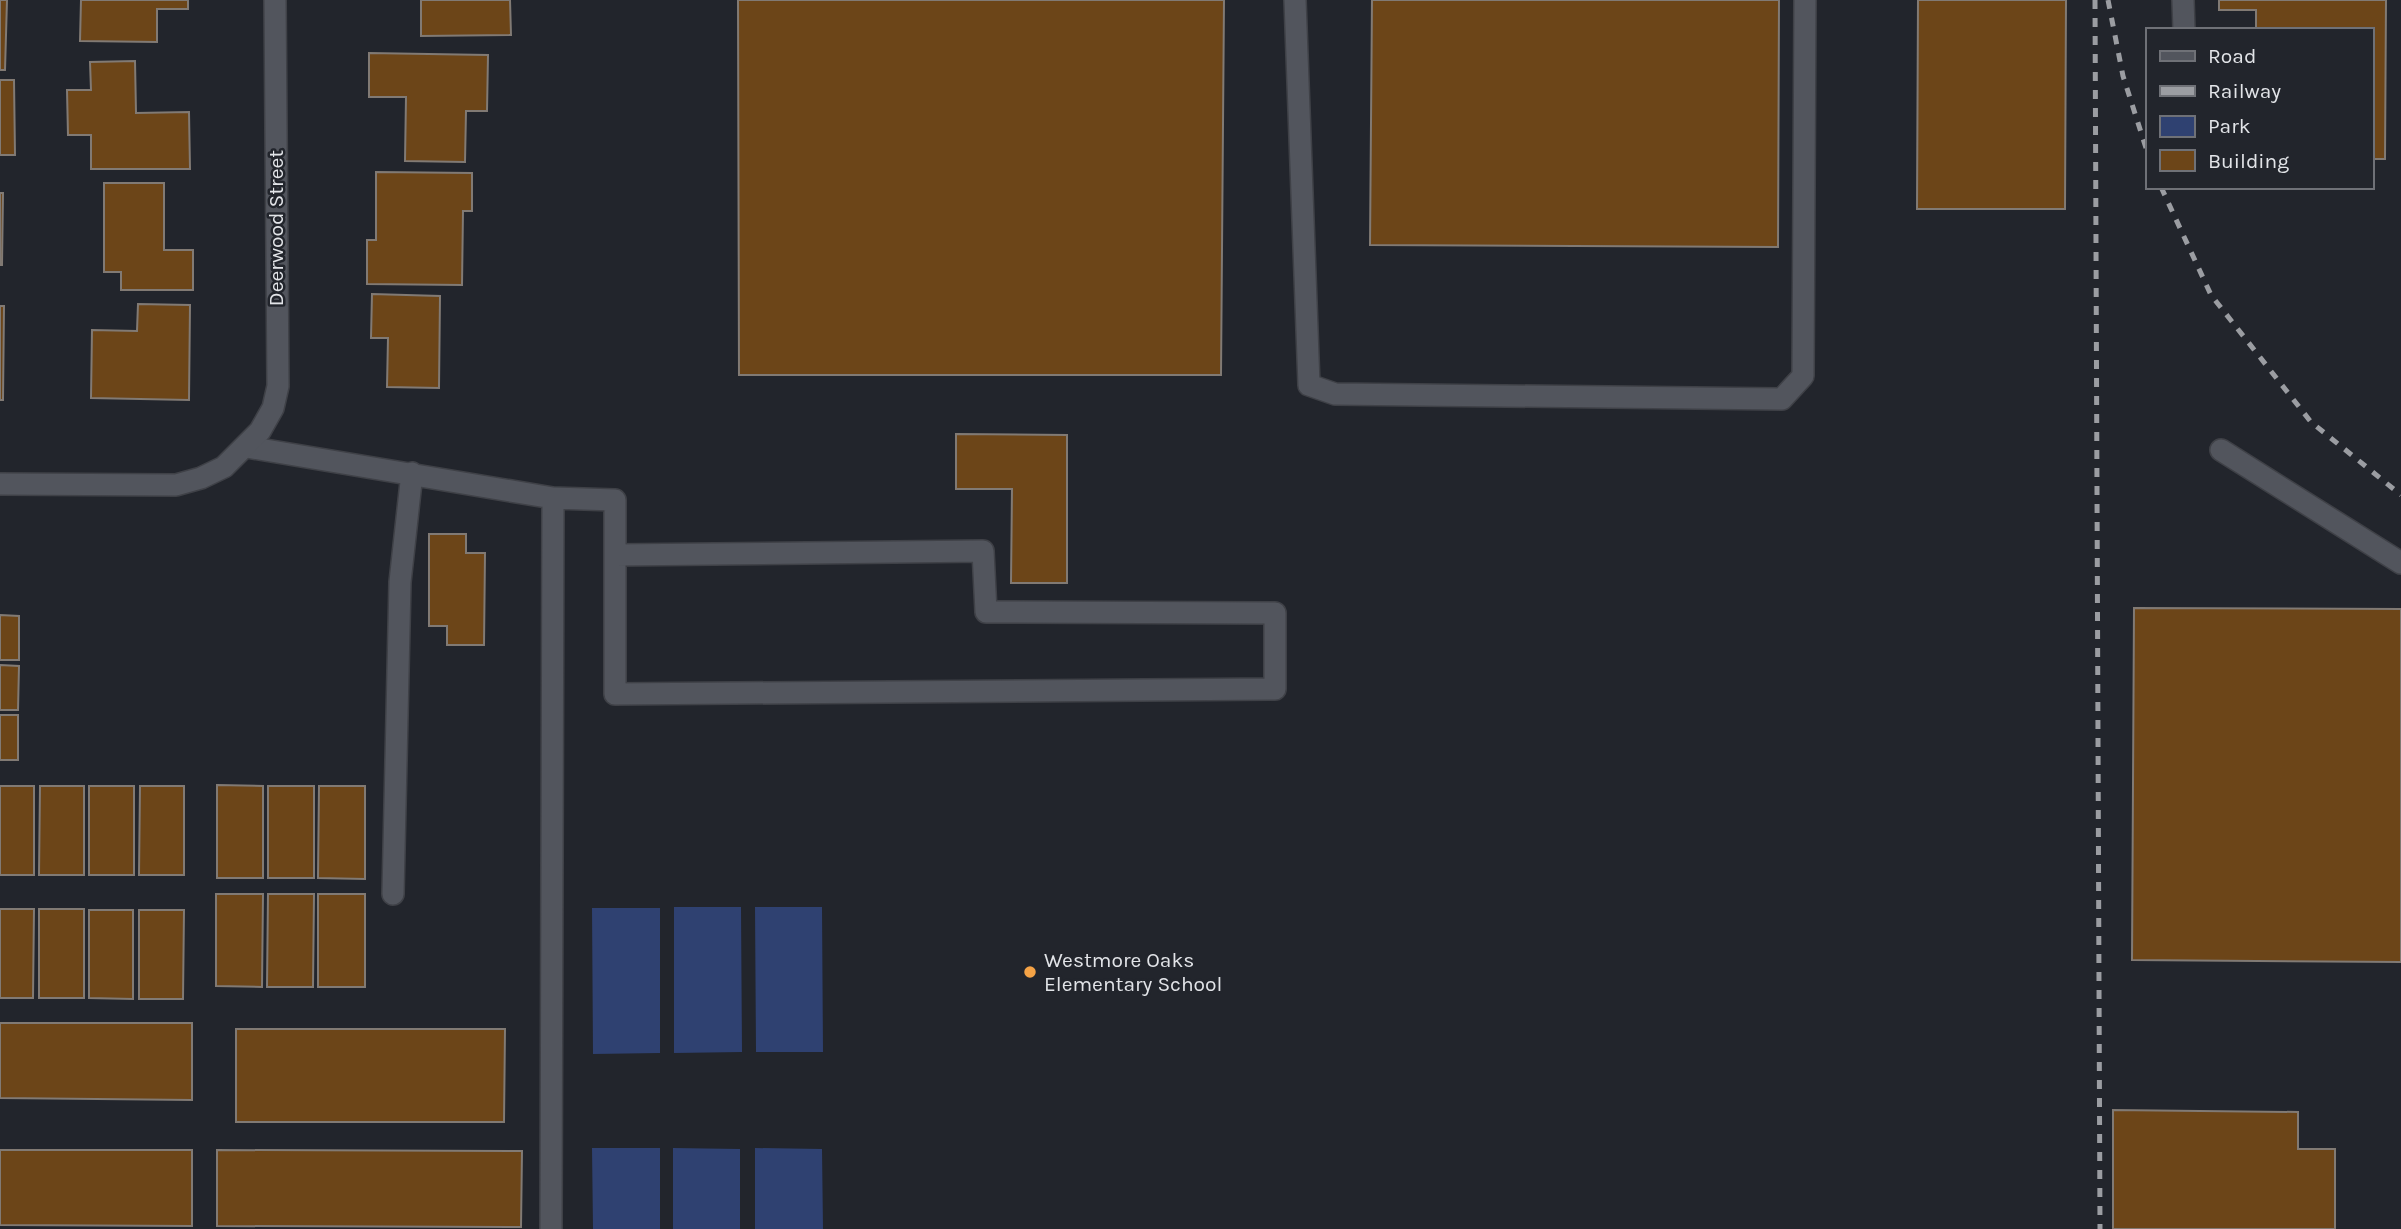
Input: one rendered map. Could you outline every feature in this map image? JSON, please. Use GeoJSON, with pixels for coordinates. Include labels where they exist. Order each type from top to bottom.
{"type":"FeatureCollection","features":[{"type":"Feature","properties":{"kind":"street","name":"Deerwood Street"},"geometry":{"type":"LineString","coordinates":[[0,484],[176,485],[223,467],[247,447],[273,408],[278,386],[275,0]]}},
{"type":"Feature","properties":{"kind":"street"},"geometry":{"type":"LineString","coordinates":[[1295,0],[1309,385],[1335,394],[1768,399],[1782,399],[1803,376],[1805,0]]}},
{"type":"Feature","properties":{"kind":"street"},"geometry":{"type":"LineString","coordinates":[[2183,0],[2184,28]]}},
{"type":"Feature","properties":{"kind":"street"},"geometry":{"type":"LineString","coordinates":[[247,447],[553,498],[615,500],[615,555],[615,694],[1275,689],[1275,613],[986,612],[984,551],[615,555]]}},
{"type":"Feature","properties":{"kind":"street"},"geometry":{"type":"LineString","coordinates":[[2221,450],[2401,563]]}},
{"type":"Feature","properties":{"kind":"street"},"geometry":{"type":"LineString","coordinates":[[393,894],[399,596],[412,473]]}},
{"type":"Feature","properties":{"kind":"street"},"geometry":{"type":"LineString","coordinates":[[551,1229],[553,498]]}},
{"type":"Feature","properties":{"kind":"green space"},"geometry":{"type":"Polygon","coordinates":[[[674,907],[741,907],[742,1052],[674,1053],[674,907]]]}},
{"type":"Feature","properties":{"kind":"green space"},"geometry":{"type":"Polygon","coordinates":[[[755,907],[822,907],[823,1052],[756,1052],[755,907]]]}},
{"type":"Feature","properties":{"kind":"green space"},"geometry":{"type":"Polygon","coordinates":[[[592,908],[660,908],[660,1053],[593,1054],[592,908]]]}},
{"type":"Feature","properties":{"kind":"green space"},"geometry":{"type":"Polygon","coordinates":[[[592,1148],[660,1148],[660,1229],[593,1229],[592,1148]]]}},
{"type":"Feature","properties":{"kind":"green space"},"geometry":{"type":"Polygon","coordinates":[[[673,1148],[740,1149],[740,1229],[673,1229],[673,1148]]]}},
{"type":"Feature","properties":{"kind":"green space"},"geometry":{"type":"Polygon","coordinates":[[[755,1148],[822,1149],[823,1229],[755,1229],[755,1148]]]}},
{"type":"Feature","properties":{"kind":"building"},"geometry":{"type":"Polygon","coordinates":[[[0,0],[7,0],[5,70],[0,70],[0,0]]]}},
{"type":"Feature","properties":{"kind":"building"},"geometry":{"type":"Polygon","coordinates":[[[81,0],[188,0],[188,9],[157,9],[157,42],[80,41],[81,0]]]}},
{"type":"Feature","properties":{"kind":"building"},"geometry":{"type":"Polygon","coordinates":[[[421,0],[510,0],[511,35],[421,36],[421,0]]]}},
{"type":"Feature","properties":{"kind":"building"},"geometry":{"type":"Polygon","coordinates":[[[738,0],[1224,0],[1221,375],[739,375],[738,0]]]}},
{"type":"Feature","properties":{"kind":"building"},"geometry":{"type":"Polygon","coordinates":[[[1372,0],[1779,0],[1778,247],[1370,245],[1372,0]]]}},
{"type":"Feature","properties":{"kind":"building"},"geometry":{"type":"Polygon","coordinates":[[[1918,0],[2066,0],[2065,209],[1917,209],[1918,0]]]}},
{"type":"Feature","properties":{"kind":"building"},"geometry":{"type":"Polygon","coordinates":[[[2219,0],[2386,0],[2385,159],[2373,159],[2373,28],[2256,28],[2256,10],[2219,10],[2219,0]]]}},
{"type":"Feature","properties":{"kind":"building"},"geometry":{"type":"Polygon","coordinates":[[[369,53],[488,55],[487,111],[466,111],[465,162],[405,161],[406,97],[369,97],[369,53]]]}},
{"type":"Feature","properties":{"kind":"building"},"geometry":{"type":"Polygon","coordinates":[[[135,61],[136,113],[189,112],[190,169],[91,169],[91,135],[68,135],[67,90],[91,90],[90,62],[135,61]]]}},
{"type":"Feature","properties":{"kind":"building"},"geometry":{"type":"Polygon","coordinates":[[[0,80],[14,80],[15,155],[0,155],[0,80]]]}},
{"type":"Feature","properties":{"kind":"building"},"geometry":{"type":"Polygon","coordinates":[[[376,172],[472,173],[472,211],[463,211],[462,285],[367,284],[367,240],[376,240],[376,172]]]}},
{"type":"Feature","properties":{"kind":"building"},"geometry":{"type":"Polygon","coordinates":[[[104,183],[164,183],[164,250],[193,250],[193,290],[121,290],[121,272],[104,272],[104,183]]]}},
{"type":"Feature","properties":{"kind":"building"},"geometry":{"type":"Polygon","coordinates":[[[0,193],[3,193],[2,265],[0,265],[0,193]]]}},
{"type":"Feature","properties":{"kind":"building"},"geometry":{"type":"Polygon","coordinates":[[[372,294],[440,296],[439,388],[387,387],[388,338],[371,338],[372,294]]]}},
{"type":"Feature","properties":{"kind":"building"},"geometry":{"type":"Polygon","coordinates":[[[138,304],[190,305],[189,400],[91,398],[92,330],[137,331],[138,304]]]}},
{"type":"Feature","properties":{"kind":"building"},"geometry":{"type":"Polygon","coordinates":[[[0,306],[4,306],[3,400],[0,400],[0,306]]]}},
{"type":"Feature","properties":{"kind":"building"},"geometry":{"type":"Polygon","coordinates":[[[956,434],[1067,435],[1067,583],[1011,583],[1012,489],[956,489],[956,434]]]}},
{"type":"Feature","properties":{"kind":"building"},"geometry":{"type":"Polygon","coordinates":[[[429,534],[466,534],[466,553],[485,553],[484,645],[447,645],[447,626],[429,626],[429,534]]]}},
{"type":"Feature","properties":{"kind":"building"},"geometry":{"type":"Polygon","coordinates":[[[2134,608],[2401,609],[2401,962],[2132,960],[2134,608]]]}},
{"type":"Feature","properties":{"kind":"building"},"geometry":{"type":"Polygon","coordinates":[[[0,615],[19,616],[19,660],[0,660],[0,615]]]}},
{"type":"Feature","properties":{"kind":"building"},"geometry":{"type":"Polygon","coordinates":[[[0,665],[19,666],[18,710],[0,710],[0,665]]]}},
{"type":"Feature","properties":{"kind":"building"},"geometry":{"type":"Polygon","coordinates":[[[0,715],[18,715],[18,760],[0,760],[0,715]]]}},
{"type":"Feature","properties":{"kind":"building"},"geometry":{"type":"Polygon","coordinates":[[[217,785],[263,786],[263,878],[217,878],[217,785]]]}},
{"type":"Feature","properties":{"kind":"building"},"geometry":{"type":"Polygon","coordinates":[[[0,786],[34,786],[34,875],[0,875],[0,786]]]}},
{"type":"Feature","properties":{"kind":"building"},"geometry":{"type":"Polygon","coordinates":[[[40,786],[84,786],[84,875],[39,875],[40,786]]]}},
{"type":"Feature","properties":{"kind":"building"},"geometry":{"type":"Polygon","coordinates":[[[89,786],[134,786],[134,875],[89,875],[89,786]]]}},
{"type":"Feature","properties":{"kind":"building"},"geometry":{"type":"Polygon","coordinates":[[[140,786],[184,786],[184,875],[139,875],[140,786]]]}},
{"type":"Feature","properties":{"kind":"building"},"geometry":{"type":"Polygon","coordinates":[[[268,786],[314,786],[314,878],[268,878],[268,786]]]}},
{"type":"Feature","properties":{"kind":"building"},"geometry":{"type":"Polygon","coordinates":[[[319,786],[365,786],[365,879],[318,878],[319,786]]]}},
{"type":"Feature","properties":{"kind":"building"},"geometry":{"type":"Polygon","coordinates":[[[216,894],[263,894],[262,987],[216,986],[216,894]]]}},
{"type":"Feature","properties":{"kind":"building"},"geometry":{"type":"Polygon","coordinates":[[[268,894],[314,894],[313,987],[267,987],[268,894]]]}},
{"type":"Feature","properties":{"kind":"building"},"geometry":{"type":"Polygon","coordinates":[[[318,894],[365,894],[365,987],[318,987],[318,894]]]}},
{"type":"Feature","properties":{"kind":"building"},"geometry":{"type":"Polygon","coordinates":[[[0,909],[34,909],[33,998],[0,998],[0,909]]]}},
{"type":"Feature","properties":{"kind":"building"},"geometry":{"type":"Polygon","coordinates":[[[39,909],[84,909],[84,998],[39,998],[39,909]]]}},
{"type":"Feature","properties":{"kind":"building"},"geometry":{"type":"Polygon","coordinates":[[[89,910],[133,910],[133,999],[89,998],[89,910]]]}},
{"type":"Feature","properties":{"kind":"building"},"geometry":{"type":"Polygon","coordinates":[[[139,910],[184,910],[183,999],[139,999],[139,910]]]}},
{"type":"Feature","properties":{"kind":"building"},"geometry":{"type":"Polygon","coordinates":[[[0,1023],[192,1023],[192,1100],[0,1098],[0,1023]]]}},
{"type":"Feature","properties":{"kind":"building"},"geometry":{"type":"Polygon","coordinates":[[[236,1029],[505,1029],[504,1122],[236,1122],[236,1029]]]}},
{"type":"Feature","properties":{"kind":"building"},"geometry":{"type":"Polygon","coordinates":[[[2113,1110],[2298,1112],[2298,1149],[2335,1149],[2335,1229],[2113,1229],[2113,1110]]]}},
{"type":"Feature","properties":{"kind":"building"},"geometry":{"type":"Polygon","coordinates":[[[0,1150],[192,1150],[192,1226],[0,1225],[0,1150]]]}},
{"type":"Feature","properties":{"kind":"building"},"geometry":{"type":"Polygon","coordinates":[[[217,1150],[522,1151],[521,1227],[217,1226],[217,1150]]]}},
{"type":"Feature","properties":{"kind":"railway"},"geometry":{"type":"LineString","coordinates":[[2095,0],[2100,1229]]}},
{"type":"Feature","properties":{"kind":"railway"},"geometry":{"type":"LineString","coordinates":[[2108,0],[2123,76],[2146,148]]}},
{"type":"Feature","properties":{"kind":"railway"},"geometry":{"type":"LineString","coordinates":[[2162,189],[2211,295],[2311,422],[2401,495]]}},
{"type":"Feature","properties":{"kind":"place","name":"Westmore Oaks Elementary School"},"geometry":{"type":"Point","coordinates":[1030,972]}}]}
